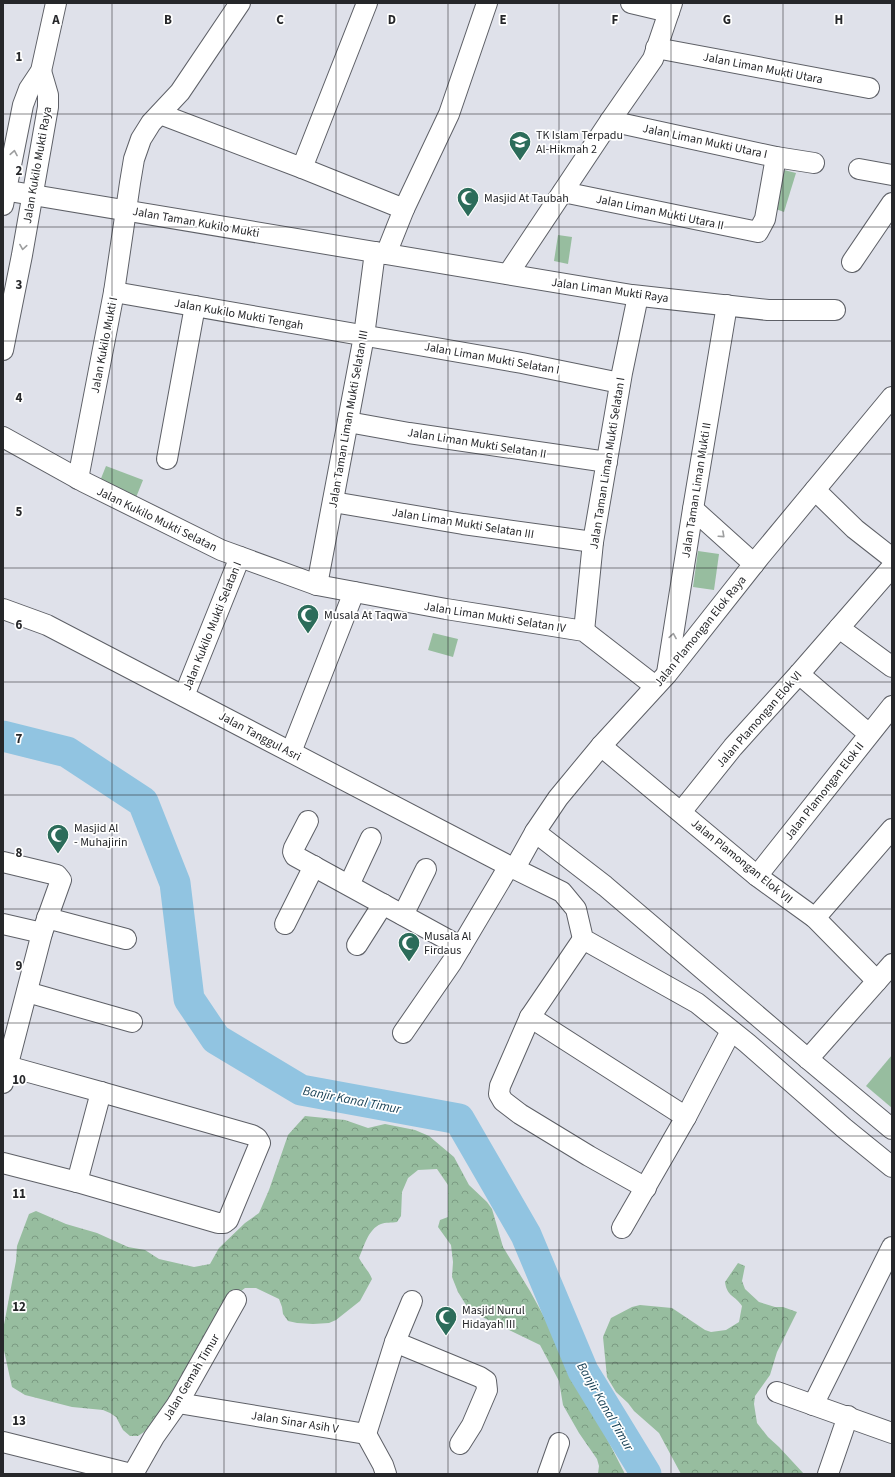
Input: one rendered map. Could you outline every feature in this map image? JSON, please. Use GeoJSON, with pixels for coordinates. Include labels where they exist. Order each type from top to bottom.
{"type":"FeatureCollection","features":[{"type":"Feature","properties":{"kind":"street"},"geometry":{"type":"LineString","coordinates":[[40,71],[56,3]]}},
{"type":"Feature","properties":{"kind":"street","name":"Jalan Kukilo Mukti I"},"geometry":{"type":"LineString","coordinates":[[78,479],[114,292],[134,158],[141,139],[151,123],[180,92],[240,3]]}},
{"type":"Feature","properties":{"kind":"street"},"geometry":{"type":"LineString","coordinates":[[302,168],[367,3]]}},
{"type":"Feature","properties":{"kind":"street","name":"Jalan Taman Liman Mukti Selatan III"},"geometry":{"type":"LineString","coordinates":[[317,585],[348,422],[359,354],[381,253],[404,209],[449,114],[487,3]]}},
{"type":"Feature","properties":{"kind":"street"},"geometry":{"type":"LineString","coordinates":[[508,274],[653,59],[671,7],[631,3]]}},
{"type":"Feature","properties":{"kind":"street","name":"Jalan Liman Mukti Utara"},"geometry":{"type":"LineString","coordinates":[[656,48],[869,88]]}},
{"type":"Feature","properties":{"kind":"street","name":"Jalan Kukilo Mukti Raya"},"geometry":{"type":"LineString","coordinates":[[3,350],[22,255],[48,107],[48,95],[40,71]]}},
{"type":"Feature","properties":{"kind":"street","name":"Jalan Kukilo Mukti Raya"},"geometry":{"type":"LineString","coordinates":[[4,195],[23,104],[29,89],[40,71]]}},
{"type":"Feature","properties":{"kind":"street"},"geometry":{"type":"LineString","coordinates":[[160,114],[404,209]]}},
{"type":"Feature","properties":{"kind":"street","name":"Jalan Liman Mukti Utara I"},"geometry":{"type":"LineString","coordinates":[[610,121],[776,157],[814,162]]}},
{"type":"Feature","properties":{"kind":"street","name":"Jalan Liman Mukti Utara I"},"geometry":{"type":"LineString","coordinates":[[758,232],[765,219],[776,157]]}},
{"type":"Feature","properties":{"kind":"street"},"geometry":{"type":"LineString","coordinates":[[858,169],[892,175]]}},
{"type":"Feature","properties":{"kind":"street","name":"Jalan Liman Mukti Utara II"},"geometry":{"type":"LineString","coordinates":[[563,192],[758,232]]}},
{"type":"Feature","properties":{"kind":"street","name":"Jalan Taman Kukilo Mukti"},"geometry":{"type":"LineString","coordinates":[[4,195],[32,194],[381,253]]}},
{"type":"Feature","properties":{"kind":"street"},"geometry":{"type":"LineString","coordinates":[[852,262],[892,203]]}},
{"type":"Feature","properties":{"kind":"street","name":"Jalan Liman Mukti Raya"},"geometry":{"type":"LineString","coordinates":[[381,253],[638,296],[768,310],[835,310]]}},
{"type":"Feature","properties":{"kind":"street","name":"Jalan Kukilo Mukti Tengah"},"geometry":{"type":"LineString","coordinates":[[114,292],[364,336]]}},
{"type":"Feature","properties":{"kind":"street","name":"Jalan Taman Liman Mukti Selatan I"},"geometry":{"type":"LineString","coordinates":[[584,631],[593,542],[620,383],[638,296]]}},
{"type":"Feature","properties":{"kind":"street","name":"Jalan Taman Liman Mukti II"},"geometry":{"type":"LineString","coordinates":[[661,680],[693,509],[727,305]]}},
{"type":"Feature","properties":{"kind":"street"},"geometry":{"type":"LineString","coordinates":[[167,459],[195,306]]}},
{"type":"Feature","properties":{"kind":"street","name":"Jalan Liman Mukti Selatan I"},"geometry":{"type":"LineString","coordinates":[[364,336],[522,363],[620,383]]}},
{"type":"Feature","properties":{"kind":"street","name":"Jalan Plamongan Elok Raya"},"geometry":{"type":"LineString","coordinates":[[403,1033],[452,962],[534,832],[558,798],[601,746],[661,680],[754,564],[892,397]]}},
{"type":"Feature","properties":{"kind":"street","name":"Jalan Liman Mukti Selatan II"},"geometry":{"type":"LineString","coordinates":[[348,422],[409,433],[607,462]]}},
{"type":"Feature","properties":{"kind":"street","name":"Jalan Kukilo Mukti Selatan"},"geometry":{"type":"LineString","coordinates":[[3,436],[78,479],[220,550],[317,585]]}},
{"type":"Feature","properties":{"kind":"street"},"geometry":{"type":"LineString","coordinates":[[815,490],[855,529],[892,558]]}},
{"type":"Feature","properties":{"kind":"street","name":"Jalan Liman Mukti Selatan III"},"geometry":{"type":"LineString","coordinates":[[333,502],[463,524],[593,542]]}},
{"type":"Feature","properties":{"kind":"street"},"geometry":{"type":"LineString","coordinates":[[693,509],[754,564]]}},
{"type":"Feature","properties":{"kind":"street","name":"Jalan Kukilo Mukti Selatan I"},"geometry":{"type":"LineString","coordinates":[[184,696],[240,557]]}},
{"type":"Feature","properties":{"kind":"street","name":"Jalan Plamongan Elok VI"},"geometry":{"type":"LineString","coordinates":[[681,812],[733,747],[892,567]]}},
{"type":"Feature","properties":{"kind":"street","name":"Jalan Liman Mukti Selatan IV"},"geometry":{"type":"LineString","coordinates":[[317,585],[446,609],[584,631],[661,680]]}},
{"type":"Feature","properties":{"kind":"street"},"geometry":{"type":"LineString","coordinates":[[291,752],[354,592]]}},
{"type":"Feature","properties":{"kind":"street","name":"Jalan Tanggul Asri"},"geometry":{"type":"LineString","coordinates":[[3,609],[47,625],[562,892],[576,909],[583,939]]}},
{"type":"Feature","properties":{"kind":"street"},"geometry":{"type":"LineString","coordinates":[[839,628],[892,667]]}},
{"type":"Feature","properties":{"kind":"street"},"geometry":{"type":"LineString","coordinates":[[799,674],[869,734]]}},
{"type":"Feature","properties":{"kind":"street","name":"Jalan Plamongan Elok II"},"geometry":{"type":"LineString","coordinates":[[757,876],[892,706]]}},
{"type":"Feature","properties":{"kind":"street","name":"Jalan Plamongan Elok VII"},"geometry":{"type":"LineString","coordinates":[[601,746],[757,876],[815,918],[877,981]]}},
{"type":"Feature","properties":{"kind":"street"},"geometry":{"type":"LineString","coordinates":[[308,821],[294,848],[293,852],[295,856],[461,947]]}},
{"type":"Feature","properties":{"kind":"street"},"geometry":{"type":"LineString","coordinates":[[815,918],[892,829]]}},
{"type":"Feature","properties":{"kind":"street"},"geometry":{"type":"LineString","coordinates":[[534,832],[604,886],[892,1129]]}},
{"type":"Feature","properties":{"kind":"street"},"geometry":{"type":"LineString","coordinates":[[349,885],[371,838]]}},
{"type":"Feature","properties":{"kind":"street"},"geometry":{"type":"LineString","coordinates":[[3,862],[57,875],[61,880],[45,926],[4,1076],[101,1092],[252,1135],[257,1138],[260,1143],[228,1220],[224,1223],[218,1223],[77,1182],[3,1163]]}},
{"type":"Feature","properties":{"kind":"street"},"geometry":{"type":"LineString","coordinates":[[285,924],[314,866]]}},
{"type":"Feature","properties":{"kind":"street"},"geometry":{"type":"LineString","coordinates":[[403,915],[426,869]]}},
{"type":"Feature","properties":{"kind":"street"},"geometry":{"type":"LineString","coordinates":[[357,946],[383,904]]}},
{"type":"Feature","properties":{"kind":"street"},"geometry":{"type":"LineString","coordinates":[[3,924],[45,926],[126,940]]}},
{"type":"Feature","properties":{"kind":"street"},"geometry":{"type":"LineString","coordinates":[[646,1188],[589,1156],[520,1114],[503,1101],[499,1094],[500,1086],[530,1017],[583,939],[697,1003],[747,1043],[844,1128],[892,1167]]}},
{"type":"Feature","properties":{"kind":"street"},"geometry":{"type":"LineString","coordinates":[[808,1059],[892,964]]}},
{"type":"Feature","properties":{"kind":"street"},"geometry":{"type":"LineString","coordinates":[[697,1003],[716,980]]}},
{"type":"Feature","properties":{"kind":"street"},"geometry":{"type":"LineString","coordinates":[[27,992],[132,1022]]}},
{"type":"Feature","properties":{"kind":"street"},"geometry":{"type":"LineString","coordinates":[[530,1017],[686,1116]]}},
{"type":"Feature","properties":{"kind":"street"},"geometry":{"type":"LineString","coordinates":[[622,1228],[686,1116],[731,1031]]}},
{"type":"Feature","properties":{"kind":"street"},"geometry":{"type":"LineString","coordinates":[[77,1182],[101,1092]]}},
{"type":"Feature","properties":{"kind":"street"},"geometry":{"type":"LineString","coordinates":[[813,1405],[892,1247]]}},
{"type":"Feature","properties":{"kind":"street","name":"Jalan Gemah Timur"},"geometry":{"type":"LineString","coordinates":[[132,1474],[154,1437],[178,1403],[236,1300]]}},
{"type":"Feature","properties":{"kind":"street"},"geometry":{"type":"LineString","coordinates":[[386,1474],[383,1465],[366,1434],[395,1342],[412,1301]]}},
{"type":"Feature","properties":{"kind":"street"},"geometry":{"type":"LineString","coordinates":[[395,1342],[480,1376],[486,1381],[487,1390],[472,1425],[460,1444]]}},
{"type":"Feature","properties":{"kind":"street"},"geometry":{"type":"LineString","coordinates":[[777,1392],[848,1416],[892,1433]]}},
{"type":"Feature","properties":{"kind":"street","name":"Jalan Sinar Asih V"},"geometry":{"type":"LineString","coordinates":[[178,1403],[366,1434]]}},
{"type":"Feature","properties":{"kind":"street"},"geometry":{"type":"LineString","coordinates":[[828,1474],[848,1416]]}},
{"type":"Feature","properties":{"kind":"street"},"geometry":{"type":"LineString","coordinates":[[3,1442],[132,1474]]}},
{"type":"Feature","properties":{"kind":"street"},"geometry":{"type":"LineString","coordinates":[[548,1474],[559,1443]]}},
{"type":"Feature","properties":{"kind":"green space"},"geometry":{"type":"Polygon","coordinates":[[[784,170],[796,173],[784,212],[773,208],[784,170]]]}},
{"type":"Feature","properties":{"kind":"green space"},"geometry":{"type":"Polygon","coordinates":[[[558,235],[572,237],[568,264],[554,261],[558,235]]]}},
{"type":"Feature","properties":{"kind":"green space"},"geometry":{"type":"Polygon","coordinates":[[[106,466],[143,480],[135,500],[98,486],[106,466]]]}},
{"type":"Feature","properties":{"kind":"green space"},"geometry":{"type":"Polygon","coordinates":[[[698,551],[719,554],[714,590],[693,587],[698,551]]]}},
{"type":"Feature","properties":{"kind":"green space"},"geometry":{"type":"Polygon","coordinates":[[[433,633],[458,639],[453,657],[428,650],[433,633]]]}},
{"type":"Feature","properties":{"kind":"green space"},"geometry":{"type":"Polygon","coordinates":[[[892,1055],[892,1108],[866,1086],[892,1055]]]}},
{"type":"Feature","properties":{"kind":"green space"},"geometry":{"type":"Polygon","coordinates":[[[305,1116],[345,1120],[368,1128],[385,1124],[415,1130],[429,1136],[454,1157],[469,1185],[487,1202],[492,1209],[503,1247],[530,1291],[591,1402],[600,1425],[625,1474],[598,1474],[599,1466],[597,1459],[579,1433],[563,1405],[559,1381],[540,1345],[480,1316],[466,1305],[458,1292],[452,1277],[453,1262],[451,1245],[438,1227],[440,1220],[448,1217],[448,1185],[437,1169],[418,1170],[408,1178],[402,1192],[401,1216],[397,1222],[381,1224],[377,1226],[370,1234],[359,1258],[372,1279],[360,1301],[336,1320],[329,1323],[297,1323],[288,1321],[283,1314],[279,1299],[256,1288],[245,1288],[227,1302],[174,1401],[144,1432],[138,1436],[130,1436],[123,1430],[116,1417],[103,1410],[72,1407],[25,1395],[12,1387],[3,1346],[3,1330],[16,1261],[17,1246],[29,1214],[36,1211],[66,1224],[97,1233],[128,1247],[145,1250],[159,1259],[194,1267],[210,1264],[219,1248],[245,1223],[259,1213],[269,1190],[288,1135],[305,1116]]]}},
{"type":"Feature","properties":{"kind":"green space"},"geometry":{"type":"Polygon","coordinates":[[[738,1263],[745,1266],[742,1281],[745,1289],[759,1302],[775,1307],[783,1307],[797,1312],[777,1352],[770,1375],[755,1396],[754,1404],[757,1423],[768,1437],[804,1474],[681,1474],[659,1433],[634,1411],[616,1392],[607,1377],[603,1337],[611,1318],[632,1307],[640,1305],[672,1308],[705,1330],[711,1332],[726,1330],[739,1322],[742,1306],[729,1293],[725,1282],[738,1263]]]}},
{"type":"Feature","properties":{"kind":"waterway","name":"Banjir Kanal Timur"},"geometry":{"type":"LineString","coordinates":[[3,736],[67,752],[143,802],[175,883],[189,999],[216,1039],[301,1090],[459,1119],[526,1235],[583,1371],[646,1474]]}},
{"type":"Feature","properties":{"kind":"place","name":"TK Islam Terpadu Al-Hikmah 2"},"geometry":{"type":"Point","coordinates":[520,162]}},
{"type":"Feature","properties":{"kind":"place","name":"Masjid At Taubah"},"geometry":{"type":"Point","coordinates":[468,218]}},
{"type":"Feature","properties":{"kind":"place","name":"Musala At Taqwa"},"geometry":{"type":"Point","coordinates":[308,634]}},
{"type":"Feature","properties":{"kind":"place","name":"Masjid Al - Muhajirin"},"geometry":{"type":"Point","coordinates":[58,854]}},
{"type":"Feature","properties":{"kind":"place","name":"Musala Al Firdaus"},"geometry":{"type":"Point","coordinates":[409,962]}},
{"type":"Feature","properties":{"kind":"place","name":"Masjid Nurul Hidayah III"},"geometry":{"type":"Point","coordinates":[446,1336]}}]}
